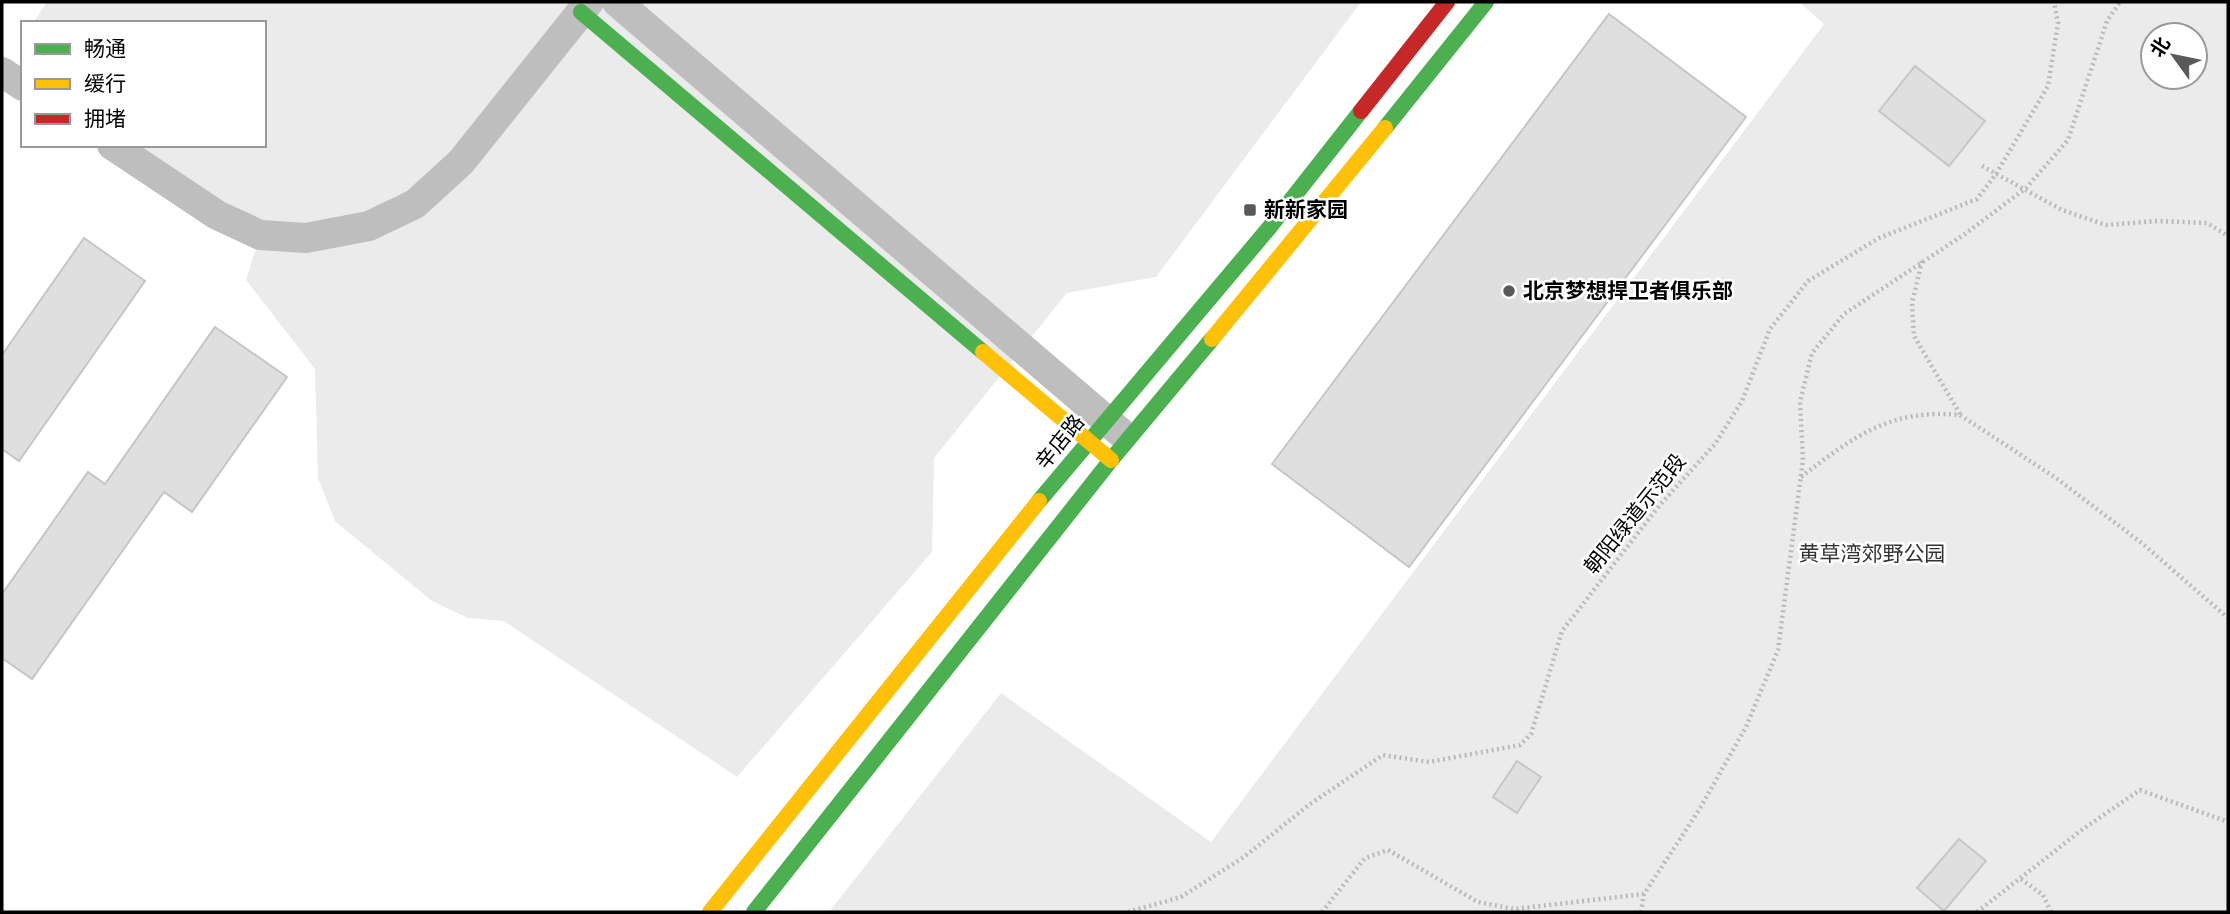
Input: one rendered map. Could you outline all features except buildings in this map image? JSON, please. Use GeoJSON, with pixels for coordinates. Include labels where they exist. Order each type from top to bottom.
{"type":"FeatureCollection","features":[{"type":"Feature","properties":{"kind":"main road","name":"辛店路"},"geometry":{"type":"LineString","coordinates":[[710,912],[1096,430],[1269,228],[1447,2]]}},
{"type":"Feature","properties":{"kind":"main road"},"geometry":{"type":"LineString","coordinates":[[754,912],[1119,450],[1311,221],[1486,2]]}},
{"type":"Feature","properties":{"kind":"main road"},"geometry":{"type":"LineString","coordinates":[[585,7],[1096,430]]}},
{"type":"Feature","properties":{"kind":"street"},"geometry":{"type":"LineString","coordinates":[[617,2],[1119,450]]}},
{"type":"Feature","properties":{"kind":"street"},"geometry":{"type":"LineString","coordinates":[[115,147],[217,215],[260,235],[306,238],[369,226],[415,204],[461,162],[585,7]]}},
{"type":"Feature","properties":{"kind":"street"},"geometry":{"type":"LineString","coordinates":[[2,72],[21,85]]}},
{"type":"Feature","properties":{"kind":"path","name":"朝阳绿道示范段"},"geometry":{"type":"LineString","coordinates":[[1128,912],[1181,897],[1244,857],[1310,804],[1382,755],[1429,762],[1520,745],[1531,734],[1562,631],[1659,506],[1715,444],[1742,401],[1770,329],[1808,281],[1879,238],[1977,199],[1996,174],[2048,86],[2058,23],[2054,2]]}},
{"type":"Feature","properties":{"kind":"path"},"geometry":{"type":"LineString","coordinates":[[1641,912],[1644,894],[1699,810],[1746,727],[1778,650],[1801,477],[1800,401],[1812,353],[1844,314],[2026,188],[2068,140],[2103,32],[2120,2]]}},
{"type":"Feature","properties":{"kind":"path"},"geometry":{"type":"LineString","coordinates":[[1982,166],[2062,210],[2106,225],[2158,221],[2207,223],[2228,236]]}},
{"type":"Feature","properties":{"kind":"path"},"geometry":{"type":"LineString","coordinates":[[1922,261],[1912,303],[1914,336],[1960,415],[2056,478],[2143,544],[2228,618]]}},
{"type":"Feature","properties":{"kind":"path"},"geometry":{"type":"LineString","coordinates":[[1801,477],[1849,439],[1887,420],[1942,413],[1960,415]]}},
{"type":"Feature","properties":{"kind":"path"},"geometry":{"type":"LineString","coordinates":[[1977,912],[2140,790],[2228,822]]}},
{"type":"Feature","properties":{"kind":"path"},"geometry":{"type":"LineString","coordinates":[[1322,912],[1365,858],[1388,850],[1478,902],[1514,909],[1644,894]]}},
{"type":"Feature","properties":{"kind":"path"},"geometry":{"type":"LineString","coordinates":[[2021,879],[2043,895],[2051,912]]}},
{"type":"Feature","properties":{"kind":"green space"},"geometry":{"type":"Polygon","coordinates":[[[47,2],[1361,2],[1156,277],[1067,293],[934,458],[932,552],[737,777],[504,621],[468,618],[432,601],[335,521],[318,478],[315,369],[246,280],[260,235],[115,147],[266,147],[266,21],[34,21],[47,2]]]}},
{"type":"Feature","properties":{"kind":"green space","name":"黄草湾郊野公园"},"geometry":{"type":"Polygon","coordinates":[[[1799,2],[2228,2],[2228,912],[829,912],[1001,693],[1211,842],[1824,24],[1799,2]]]}},
{"type":"Feature","properties":{"kind":"traffic: fast"},"geometry":{"type":"LineString","coordinates":[[1385,128],[1486,2]]}},
{"type":"Feature","properties":{"kind":"traffic: fast"},"geometry":{"type":"LineString","coordinates":[[581,12],[983,352]]}},
{"type":"Feature","properties":{"kind":"traffic: fast"},"geometry":{"type":"LineString","coordinates":[[1039,501],[1269,228],[1361,111]]}},
{"type":"Feature","properties":{"kind":"traffic: fast"},"geometry":{"type":"LineString","coordinates":[[754,912],[1111,460],[1212,339]]}},
{"type":"Feature","properties":{"kind":"traffic: slow"},"geometry":{"type":"LineString","coordinates":[[1212,339],[1385,128]]}},
{"type":"Feature","properties":{"kind":"traffic: slow"},"geometry":{"type":"LineString","coordinates":[[983,352],[1111,460]]}},
{"type":"Feature","properties":{"kind":"traffic: slow"},"geometry":{"type":"LineString","coordinates":[[710,912],[1039,501]]}},
{"type":"Feature","properties":{"kind":"traffic: jam"},"geometry":{"type":"LineString","coordinates":[[1361,111],[1447,2]]}},
{"type":"Feature","properties":{"kind":"place","name":"新新家园"},"geometry":{"type":"Point","coordinates":[1250,210]}},
{"type":"Feature","properties":{"kind":"place","name":"北京梦想捍卫者俱乐部"},"geometry":{"type":"Point","coordinates":[1509,291]}}]}
